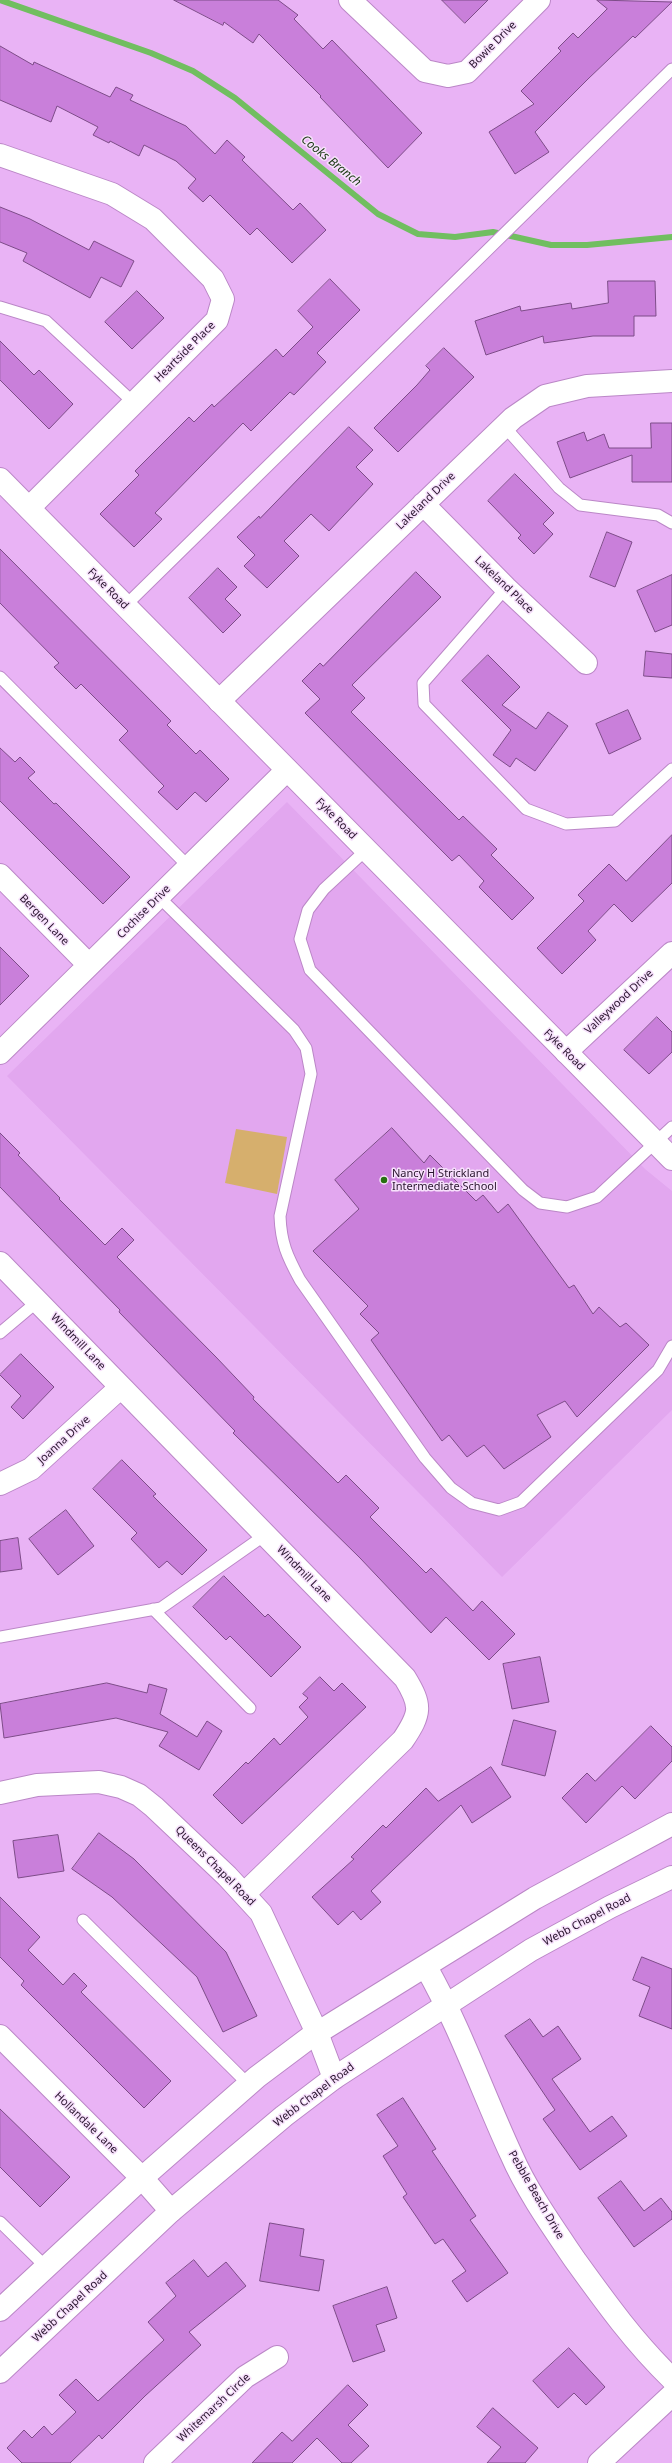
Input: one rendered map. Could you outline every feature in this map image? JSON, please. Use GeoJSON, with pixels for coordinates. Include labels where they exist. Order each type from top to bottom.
{"type":"FeatureCollection","features":[{"type":"Feature","properties":{"kind":"street","name":"Bowie Drive"},"geometry":{"type":"LineString","coordinates":[[350,0],[425,71],[448,76],[467,72],[539,0]]}},
{"type":"Feature","properties":{"kind":"street","name":"Heartside Place"},"geometry":{"type":"LineString","coordinates":[[0,155],[112,194],[153,219],[213,279],[223,299],[217,320],[29,508]]}},
{"type":"Feature","properties":{"kind":"street","name":"Lakeland Drive"},"geometry":{"type":"LineString","coordinates":[[219,701],[504,426],[545,396],[587,386],[672,380]]}},
{"type":"Feature","properties":{"kind":"street","name":"Fyke Road"},"geometry":{"type":"LineString","coordinates":[[0,479],[672,1159]]}},
{"type":"Feature","properties":{"kind":"street","name":"Lakeland Place"},"geometry":{"type":"LineString","coordinates":[[424,504],[506,588],[586,663]]}},
{"type":"Feature","properties":{"kind":"street","name":"Cochise Drive"},"geometry":{"type":"LineString","coordinates":[[0,1053],[287,770]]}},
{"type":"Feature","properties":{"kind":"street","name":"Bergen Lane"},"geometry":{"type":"LineString","coordinates":[[0,875],[89,966]]}},
{"type":"Feature","properties":{"kind":"street","name":"Valleywood Drive"},"geometry":{"type":"LineString","coordinates":[[566,1052],[672,953]]}},
{"type":"Feature","properties":{"kind":"street","name":"Windmill Lane"},"geometry":{"type":"LineString","coordinates":[[0,1263],[405,1678],[419,1705],[416,1720],[403,1740],[244,1894]]}},
{"type":"Feature","properties":{"kind":"street","name":"Joanna Drive"},"geometry":{"type":"LineString","coordinates":[[0,1484],[31,1469],[121,1387]]}},
{"type":"Feature","properties":{"kind":"street","name":"Queens Chapel Road"},"geometry":{"type":"LineString","coordinates":[[0,1793],[37,1785],[70,1782],[99,1782],[121,1787],[139,1795],[154,1807],[244,1894],[261,1913],[317,2033],[334,2078]]}},
{"type":"Feature","properties":{"kind":"street"},"geometry":{"type":"LineString","coordinates":[[0,2310],[142,2178],[248,2084],[317,2033],[426,1967],[535,1898],[672,1824]]}},
{"type":"Feature","properties":{"kind":"street","name":"Webb Chapel Road"},"geometry":{"type":"LineString","coordinates":[[0,2372],[171,2212],[284,2116],[334,2078],[531,1950],[610,1907],[672,1877]]}},
{"type":"Feature","properties":{"kind":"street","name":"Pebble Beach Drive"},"geometry":{"type":"LineString","coordinates":[[426,1967],[447,2004],[511,2155],[531,2192],[558,2235],[624,2328],[672,2380]]}},
{"type":"Feature","properties":{"kind":"street","name":"Hollandale Lane"},"geometry":{"type":"LineString","coordinates":[[0,2036],[142,2178],[171,2212]]}},
{"type":"Feature","properties":{"kind":"street","name":"Whitemarsh Circle"},"geometry":{"type":"LineString","coordinates":[[155,2463],[245,2377],[277,2357]]}},
{"type":"Feature","properties":{"kind":"street"},"geometry":{"type":"LineString","coordinates":[[599,2463],[672,2395]]}},
{"type":"Feature","properties":{"kind":"lane"},"geometry":{"type":"LineString","coordinates":[[125,606],[672,69]]}},
{"type":"Feature","properties":{"kind":"lane"},"geometry":{"type":"LineString","coordinates":[[0,307],[46,321],[134,403]]}},
{"type":"Feature","properties":{"kind":"lane"},"geometry":{"type":"LineString","coordinates":[[504,426],[559,488],[580,505],[658,515],[672,523]]}},
{"type":"Feature","properties":{"kind":"lane"},"geometry":{"type":"LineString","coordinates":[[506,588],[423,684],[424,704],[526,809],[566,824],[614,821],[672,769]]}},
{"type":"Feature","properties":{"kind":"lane"},"geometry":{"type":"LineString","coordinates":[[0,677],[189,867]]}},
{"type":"Feature","properties":{"kind":"lane"},"geometry":{"type":"LineString","coordinates":[[366,850],[324,889],[308,910],[300,939],[310,970],[523,1190],[540,1203],[567,1207],[597,1197],[656,1144],[672,1127]]}},
{"type":"Feature","properties":{"kind":"lane"},"geometry":{"type":"LineString","coordinates":[[159,897],[294,1030],[306,1048],[311,1074],[280,1216],[281,1235],[286,1255],[300,1280],[425,1458],[451,1488],[472,1503],[499,1510],[521,1502],[658,1370],[672,1346]]}},
{"type":"Feature","properties":{"kind":"lane"},"geometry":{"type":"LineString","coordinates":[[0,1333],[38,1301]]}},
{"type":"Feature","properties":{"kind":"lane"},"geometry":{"type":"LineString","coordinates":[[0,1637],[161,1608],[265,1535]]}},
{"type":"Feature","properties":{"kind":"lane"},"geometry":{"type":"LineString","coordinates":[[153,1610],[250,1708]]}},
{"type":"Feature","properties":{"kind":"lane"},"geometry":{"type":"LineString","coordinates":[[83,1920],[248,2084]]}},
{"type":"Feature","properties":{"kind":"lane"},"geometry":{"type":"LineString","coordinates":[[0,2222],[46,2267]]}},
{"type":"Feature","properties":{"kind":"shaded area","name":"Nancy H Strickland Intermediate School"},"geometry":{"type":"Polygon","coordinates":[[[287,802],[645,1169],[672,1191],[672,1410],[502,1577],[7,1076],[287,802]]]}},
{"type":"Feature","properties":{"kind":"shaded area"},"geometry":{"type":"Polygon","coordinates":[[[236,1129],[287,1137],[277,1194],[225,1183],[236,1129]]]}},
{"type":"Feature","properties":{"kind":"building"},"geometry":{"type":"Polygon","coordinates":[[[174,0],[278,0],[298,15],[294,19],[323,49],[332,40],[422,133],[388,168],[320,97],[321,96],[259,34],[253,43],[224,22],[223,25],[174,0]]]}},
{"type":"Feature","properties":{"kind":"building"},"geometry":{"type":"Polygon","coordinates":[[[442,0],[488,0],[465,23],[442,0]]]}},
{"type":"Feature","properties":{"kind":"building"},"geometry":{"type":"Polygon","coordinates":[[[597,0],[672,2],[635,38],[633,36],[535,132],[549,152],[515,174],[489,132],[534,104],[521,91],[561,51],[558,48],[573,33],[578,38],[607,9],[597,0]]]}},
{"type":"Feature","properties":{"kind":"building"},"geometry":{"type":"Polygon","coordinates":[[[0,46],[33,65],[34,62],[110,97],[116,87],[133,95],[130,100],[186,126],[215,154],[227,140],[245,157],[242,160],[293,210],[300,203],[326,230],[292,263],[257,228],[250,235],[210,195],[203,202],[188,188],[196,179],[176,161],[144,145],[139,156],[110,141],[109,143],[93,135],[98,127],[57,106],[51,122],[0,100],[0,46]]]}},
{"type":"Feature","properties":{"kind":"building"},"geometry":{"type":"Polygon","coordinates":[[[0,207],[30,219],[89,250],[94,241],[134,261],[121,287],[101,277],[90,298],[23,261],[27,253],[0,242],[0,207]]]}},
{"type":"Feature","properties":{"kind":"building"},"geometry":{"type":"Polygon","coordinates":[[[330,279],[360,310],[317,353],[326,362],[294,395],[290,392],[251,431],[243,423],[155,513],[162,519],[134,547],[100,514],[139,475],[135,471],[189,417],[194,422],[212,404],[214,407],[276,349],[283,357],[313,327],[298,311],[330,279]]]}},
{"type":"Feature","properties":{"kind":"building"},"geometry":{"type":"Polygon","coordinates":[[[608,281],[655,281],[656,316],[634,316],[634,336],[593,336],[544,343],[543,336],[486,355],[475,321],[520,306],[521,311],[571,303],[572,309],[608,303],[608,281]]]}},
{"type":"Feature","properties":{"kind":"building"},"geometry":{"type":"Polygon","coordinates":[[[137,291],[164,318],[132,349],[105,322],[137,291]]]}},
{"type":"Feature","properties":{"kind":"building"},"geometry":{"type":"Polygon","coordinates":[[[0,341],[34,375],[39,370],[73,404],[49,429],[0,380],[0,341]]]}},
{"type":"Feature","properties":{"kind":"building"},"geometry":{"type":"Polygon","coordinates":[[[444,348],[474,377],[398,452],[374,428],[417,385],[430,370],[426,366],[444,348]]]}},
{"type":"Feature","properties":{"kind":"building"},"geometry":{"type":"Polygon","coordinates":[[[651,423],[672,423],[672,482],[632,482],[632,455],[570,478],[557,442],[584,432],[587,441],[604,434],[609,448],[651,448],[651,423]]]}},
{"type":"Feature","properties":{"kind":"building"},"geometry":{"type":"Polygon","coordinates":[[[349,427],[373,450],[356,467],[373,484],[329,531],[311,514],[284,541],[299,556],[267,588],[244,566],[255,555],[237,537],[259,516],[260,518],[349,427]]]}},
{"type":"Feature","properties":{"kind":"building"},"geometry":{"type":"Polygon","coordinates":[[[515,474],[554,513],[543,524],[553,534],[534,554],[518,538],[521,535],[488,501],[515,474]]]}},
{"type":"Feature","properties":{"kind":"building"},"geometry":{"type":"Polygon","coordinates":[[[607,532],[632,542],[615,587],[590,577],[607,532]]]}},
{"type":"Feature","properties":{"kind":"building"},"geometry":{"type":"Polygon","coordinates":[[[0,549],[171,721],[167,725],[196,754],[200,750],[229,779],[206,802],[195,792],[177,810],[158,792],[164,786],[119,740],[128,731],[81,684],[76,689],[54,667],[59,663],[0,603],[0,549]]]}},
{"type":"Feature","properties":{"kind":"building"},"geometry":{"type":"Polygon","coordinates":[[[218,568],[237,587],[225,599],[241,615],[223,633],[189,598],[218,568]]]}},
{"type":"Feature","properties":{"kind":"building"},"geometry":{"type":"Polygon","coordinates":[[[416,572],[441,597],[352,685],[365,698],[351,712],[459,820],[463,816],[497,849],[491,855],[534,898],[512,920],[479,887],[484,881],[459,855],[452,861],[305,713],[320,699],[302,681],[320,663],[323,666],[416,572]]]}},
{"type":"Feature","properties":{"kind":"building"},"geometry":{"type":"Polygon","coordinates":[[[672,575],[672,625],[655,632],[637,591],[672,575]]]}},
{"type":"Feature","properties":{"kind":"building"},"geometry":{"type":"Polygon","coordinates":[[[646,651],[672,654],[672,678],[644,676],[646,651]]]}},
{"type":"Feature","properties":{"kind":"building"},"geometry":{"type":"Polygon","coordinates":[[[488,655],[520,687],[502,705],[536,729],[548,712],[568,726],[535,771],[516,758],[510,767],[493,755],[511,730],[462,681],[488,655]]]}},
{"type":"Feature","properties":{"kind":"building"},"geometry":{"type":"Polygon","coordinates":[[[628,710],[641,739],[609,754],[596,724],[628,710]]]}},
{"type":"Feature","properties":{"kind":"building"},"geometry":{"type":"Polygon","coordinates":[[[0,748],[15,762],[20,757],[35,772],[28,778],[54,804],[56,803],[130,877],[103,904],[0,801],[0,748]]]}},
{"type":"Feature","properties":{"kind":"building"},"geometry":{"type":"Polygon","coordinates":[[[672,835],[672,883],[632,922],[614,904],[588,931],[596,940],[562,974],[537,948],[584,901],[578,895],[609,864],[626,881],[672,835]]]}},
{"type":"Feature","properties":{"kind":"building"},"geometry":{"type":"Polygon","coordinates":[[[0,947],[29,976],[0,1005],[0,947]]]}},
{"type":"Feature","properties":{"kind":"building"},"geometry":{"type":"Polygon","coordinates":[[[657,1017],[672,1032],[672,1052],[649,1074],[624,1050],[657,1017]]]}},
{"type":"Feature","properties":{"kind":"building"},"geometry":{"type":"Polygon","coordinates":[[[392,1128],[424,1163],[430,1155],[476,1201],[483,1195],[498,1213],[508,1204],[569,1288],[574,1285],[593,1314],[599,1307],[620,1327],[626,1323],[649,1345],[577,1417],[565,1401],[537,1415],[551,1437],[504,1469],[484,1445],[467,1457],[449,1435],[442,1441],[371,1340],[379,1333],[360,1314],[368,1306],[313,1251],[359,1209],[335,1180],[392,1128]]]}},
{"type":"Feature","properties":{"kind":"building"},"geometry":{"type":"Polygon","coordinates":[[[0,1133],[20,1153],[18,1155],[60,1198],[59,1199],[105,1245],[122,1228],[134,1240],[117,1257],[216,1357],[254,1397],[253,1399],[338,1483],[346,1475],[379,1508],[370,1517],[426,1573],[431,1568],[473,1611],[482,1601],[515,1634],[489,1660],[446,1617],[431,1633],[360,1558],[233,1433],[235,1431],[0,1187],[0,1133]]]}},
{"type":"Feature","properties":{"kind":"building"},"geometry":{"type":"Polygon","coordinates":[[[21,1354],[54,1387],[23,1419],[11,1407],[21,1396],[0,1375],[21,1354]]]}},
{"type":"Feature","properties":{"kind":"building"},"geometry":{"type":"Polygon","coordinates":[[[122,1460],[156,1494],[153,1496],[207,1550],[182,1575],[167,1561],[159,1568],[131,1539],[137,1533],[93,1489],[122,1460]]]}},
{"type":"Feature","properties":{"kind":"building"},"geometry":{"type":"Polygon","coordinates":[[[66,1510],[94,1546],[58,1575],[29,1539],[66,1510]]]}},
{"type":"Feature","properties":{"kind":"building"},"geometry":{"type":"Polygon","coordinates":[[[18,1538],[22,1569],[0,1572],[0,1541],[18,1538]]]}},
{"type":"Feature","properties":{"kind":"building"},"geometry":{"type":"Polygon","coordinates":[[[224,1576],[265,1617],[268,1614],[301,1647],[271,1677],[230,1636],[226,1640],[193,1607],[224,1576]]]}},
{"type":"Feature","properties":{"kind":"building"},"geometry":{"type":"Polygon","coordinates":[[[540,1657],[549,1702],[512,1709],[503,1664],[540,1657]]]}},
{"type":"Feature","properties":{"kind":"building"},"geometry":{"type":"Polygon","coordinates":[[[320,1677],[334,1691],[342,1683],[366,1707],[242,1824],[213,1795],[246,1762],[248,1764],[274,1738],[280,1745],[308,1717],[299,1707],[308,1698],[303,1694],[320,1677]]]}},
{"type":"Feature","properties":{"kind":"building"},"geometry":{"type":"Polygon","coordinates":[[[107,1683],[147,1693],[149,1684],[167,1689],[160,1714],[197,1737],[207,1721],[222,1731],[199,1770],[159,1746],[168,1732],[116,1718],[4,1738],[0,1704],[107,1683]]]}},
{"type":"Feature","properties":{"kind":"building"},"geometry":{"type":"Polygon","coordinates":[[[514,1720],[556,1731],[545,1776],[502,1765],[514,1720]]]}},
{"type":"Feature","properties":{"kind":"building"},"geometry":{"type":"Polygon","coordinates":[[[651,1726],[672,1747],[672,1761],[635,1799],[622,1786],[586,1823],[562,1798],[587,1773],[595,1781],[651,1726]]]}},
{"type":"Feature","properties":{"kind":"building"},"geometry":{"type":"Polygon","coordinates":[[[491,1767],[511,1797],[472,1823],[461,1805],[371,1891],[381,1902],[361,1920],[353,1911],[338,1925],[312,1897],[354,1859],[351,1857],[383,1825],[386,1828],[426,1788],[438,1801],[491,1767]]]}},
{"type":"Feature","properties":{"kind":"building"},"geometry":{"type":"Polygon","coordinates":[[[99,1833],[134,1859],[226,1952],[257,2016],[223,2032],[197,1977],[112,1897],[72,1869],[99,1833]]]}},
{"type":"Feature","properties":{"kind":"building"},"geometry":{"type":"Polygon","coordinates":[[[58,1835],[64,1871],[18,1878],[13,1841],[58,1835]]]}},
{"type":"Feature","properties":{"kind":"building"},"geometry":{"type":"Polygon","coordinates":[[[0,1897],[40,1937],[28,1950],[63,1985],[74,1973],[87,1986],[81,1992],[171,2081],[144,2108],[21,1985],[24,1981],[0,1957],[0,1897]]]}},
{"type":"Feature","properties":{"kind":"building"},"geometry":{"type":"Polygon","coordinates":[[[642,1957],[672,1969],[672,2029],[639,2016],[650,1987],[633,1980],[642,1957]]]}},
{"type":"Feature","properties":{"kind":"building"},"geometry":{"type":"Polygon","coordinates":[[[530,2019],[543,2037],[558,2026],[581,2059],[552,2079],[590,2132],[612,2116],[627,2136],[580,2170],[543,2119],[555,2110],[505,2036],[530,2019]]]}},
{"type":"Feature","properties":{"kind":"building"},"geometry":{"type":"Polygon","coordinates":[[[403,2098],[436,2149],[432,2151],[476,2216],[470,2220],[508,2273],[467,2302],[452,2281],[466,2271],[443,2239],[435,2244],[403,2197],[407,2194],[383,2156],[398,2146],[377,2115],[403,2098]]]}},
{"type":"Feature","properties":{"kind":"building"},"geometry":{"type":"Polygon","coordinates":[[[0,2109],[70,2177],[40,2207],[0,2167],[0,2109]]]}},
{"type":"Feature","properties":{"kind":"building"},"geometry":{"type":"Polygon","coordinates":[[[621,2181],[644,2211],[661,2198],[672,2212],[672,2219],[634,2247],[598,2198],[621,2181]]]}},
{"type":"Feature","properties":{"kind":"building"},"geometry":{"type":"Polygon","coordinates":[[[270,2223],[304,2229],[300,2256],[324,2260],[319,2291],[260,2281],[270,2223]]]}},
{"type":"Feature","properties":{"kind":"building"},"geometry":{"type":"Polygon","coordinates":[[[194,2260],[208,2277],[226,2262],[246,2286],[189,2332],[201,2345],[145,2396],[102,2439],[99,2435],[70,2463],[22,2463],[7,2448],[24,2430],[32,2438],[44,2426],[52,2435],[76,2412],[59,2395],[76,2379],[98,2401],[164,2340],[148,2322],[176,2296],[166,2283],[194,2260]]]}},
{"type":"Feature","properties":{"kind":"building"},"geometry":{"type":"Polygon","coordinates":[[[387,2287],[397,2318],[376,2325],[385,2351],[353,2362],[333,2306],[387,2287]]]}},
{"type":"Feature","properties":{"kind":"building"},"geometry":{"type":"Polygon","coordinates":[[[569,2348],[605,2387],[586,2405],[574,2393],[558,2408],[533,2381],[569,2348]]]}},
{"type":"Feature","properties":{"kind":"building"},"geometry":{"type":"Polygon","coordinates":[[[348,2385],[368,2405],[348,2425],[369,2446],[351,2463],[342,2463],[317,2438],[292,2463],[252,2463],[282,2432],[292,2441],[348,2385]]]}},
{"type":"Feature","properties":{"kind":"building"},"geometry":{"type":"Polygon","coordinates":[[[493,2408],[538,2448],[525,2463],[487,2463],[501,2447],[477,2427],[493,2408]]]}},
{"type":"Feature","properties":{"kind":"waterway","name":"Cooks Branch"},"geometry":{"type":"LineString","coordinates":[[0,0],[151,53],[193,71],[235,98],[378,214],[418,234],[455,237],[493,232],[551,245],[587,245],[672,237]]}},
{"type":"Feature","properties":{"kind":"place","name":"Nancy H Strickland Intermediate School"},"geometry":{"type":"Point","coordinates":[384,1180]}}]}
